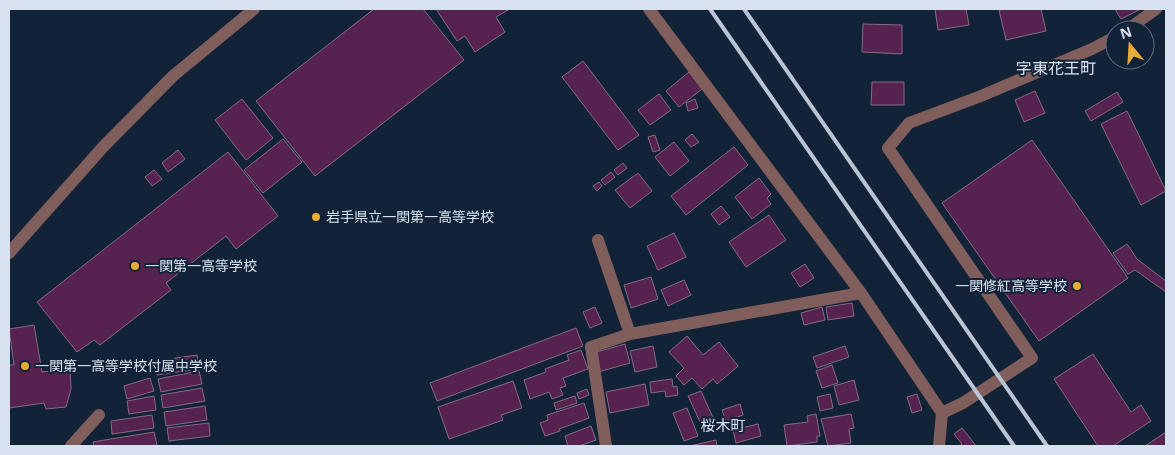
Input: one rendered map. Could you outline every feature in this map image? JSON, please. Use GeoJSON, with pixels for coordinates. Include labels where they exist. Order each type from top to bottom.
{"type":"FeatureCollection","features":[{"type":"Feature","properties":{"kind":"street"},"geometry":{"type":"LineString","coordinates":[[9,253],[103,147],[173,76],[254,9]]}},
{"type":"Feature","properties":{"kind":"street"},"geometry":{"type":"LineString","coordinates":[[649,9],[861,294],[942,413],[939,446]]}},
{"type":"Feature","properties":{"kind":"street"},"geometry":{"type":"LineString","coordinates":[[1141,20],[1156,9]]}},
{"type":"Feature","properties":{"kind":"street"},"geometry":{"type":"LineString","coordinates":[[942,413],[963,403],[1032,358],[888,148],[909,123],[981,96],[1105,42]]}},
{"type":"Feature","properties":{"kind":"street"},"geometry":{"type":"LineString","coordinates":[[598,240],[630,334]]}},
{"type":"Feature","properties":{"kind":"street"},"geometry":{"type":"LineString","coordinates":[[606,446],[591,347],[630,334],[861,294]]}},
{"type":"Feature","properties":{"kind":"street"},"geometry":{"type":"LineString","coordinates":[[71,446],[99,415]]}},
{"type":"Feature","properties":{"kind":"building"},"geometry":{"type":"Polygon","coordinates":[[[374,9],[423,9],[464,60],[315,176],[256,101],[374,9]]]}},
{"type":"Feature","properties":{"kind":"building"},"geometry":{"type":"Polygon","coordinates":[[[436,9],[507,9],[496,17],[505,32],[475,52],[465,36],[457,41],[436,9]]]}},
{"type":"Feature","properties":{"kind":"building"},"geometry":{"type":"Polygon","coordinates":[[[935,9],[966,9],[969,25],[938,30],[935,9]]]}},
{"type":"Feature","properties":{"kind":"building"},"geometry":{"type":"Polygon","coordinates":[[[1041,9],[1046,31],[1006,40],[999,10],[1041,9]]]}},
{"type":"Feature","properties":{"kind":"building"},"geometry":{"type":"Polygon","coordinates":[[[1115,9],[1141,9],[1121,19],[1115,9]]]}},
{"type":"Feature","properties":{"kind":"building"},"geometry":{"type":"Polygon","coordinates":[[[863,24],[902,25],[902,54],[862,52],[863,24]]]}},
{"type":"Feature","properties":{"kind":"building"},"geometry":{"type":"Polygon","coordinates":[[[583,61],[639,135],[618,150],[562,77],[583,61]]]}},
{"type":"Feature","properties":{"kind":"building"},"geometry":{"type":"Polygon","coordinates":[[[689,72],[702,89],[679,107],[666,91],[689,72]]]}},
{"type":"Feature","properties":{"kind":"building"},"geometry":{"type":"Polygon","coordinates":[[[872,82],[904,82],[904,105],[871,105],[872,82]]]}},
{"type":"Feature","properties":{"kind":"building"},"geometry":{"type":"Polygon","coordinates":[[[1035,91],[1045,113],[1024,122],[1015,100],[1035,91]]]}},
{"type":"Feature","properties":{"kind":"building"},"geometry":{"type":"Polygon","coordinates":[[[1117,92],[1123,102],[1091,121],[1085,111],[1117,92]]]}},
{"type":"Feature","properties":{"kind":"building"},"geometry":{"type":"Polygon","coordinates":[[[659,94],[671,110],[650,125],[638,110],[659,94]]]}},
{"type":"Feature","properties":{"kind":"building"},"geometry":{"type":"Polygon","coordinates":[[[242,99],[273,138],[246,160],[215,120],[242,99]]]}},
{"type":"Feature","properties":{"kind":"building"},"geometry":{"type":"Polygon","coordinates":[[[695,99],[698,108],[688,111],[686,103],[695,99]]]}},
{"type":"Feature","properties":{"kind":"building"},"geometry":{"type":"Polygon","coordinates":[[[1127,111],[1166,191],[1141,205],[1101,124],[1127,111]]]}},
{"type":"Feature","properties":{"kind":"building"},"geometry":{"type":"Polygon","coordinates":[[[692,134],[699,142],[691,147],[685,140],[692,134]]]}},
{"type":"Feature","properties":{"kind":"building"},"geometry":{"type":"Polygon","coordinates":[[[655,135],[660,150],[653,152],[648,137],[655,135]]]}},
{"type":"Feature","properties":{"kind":"building"},"geometry":{"type":"Polygon","coordinates":[[[283,139],[302,162],[263,193],[244,170],[283,139]]]}},
{"type":"Feature","properties":{"kind":"building"},"geometry":{"type":"Polygon","coordinates":[[[1032,140],[1128,278],[1039,341],[942,203],[1032,140]]]}},
{"type":"Feature","properties":{"kind":"building"},"geometry":{"type":"Polygon","coordinates":[[[674,142],[689,161],[670,176],[655,157],[674,142]]]}},
{"type":"Feature","properties":{"kind":"building"},"geometry":{"type":"Polygon","coordinates":[[[734,147],[748,165],[686,215],[671,196],[734,147]]]}},
{"type":"Feature","properties":{"kind":"building"},"geometry":{"type":"Polygon","coordinates":[[[178,150],[185,159],[168,172],[162,163],[178,150]]]}},
{"type":"Feature","properties":{"kind":"building","name":"一関第一高等学校"},"geometry":{"type":"Polygon","coordinates":[[[228,152],[278,216],[236,249],[226,236],[166,283],[171,290],[100,345],[94,340],[77,352],[37,302],[228,152]]]}},
{"type":"Feature","properties":{"kind":"building"},"geometry":{"type":"Polygon","coordinates":[[[623,163],[627,168],[618,175],[614,170],[623,163]]]}},
{"type":"Feature","properties":{"kind":"building"},"geometry":{"type":"Polygon","coordinates":[[[154,170],[162,179],[152,186],[145,177],[154,170]]]}},
{"type":"Feature","properties":{"kind":"building"},"geometry":{"type":"Polygon","coordinates":[[[611,172],[615,177],[605,185],[601,180],[611,172]]]}},
{"type":"Feature","properties":{"kind":"building"},"geometry":{"type":"Polygon","coordinates":[[[638,173],[652,191],[630,208],[615,190],[638,173]]]}},
{"type":"Feature","properties":{"kind":"building"},"geometry":{"type":"Polygon","coordinates":[[[759,178],[771,194],[767,198],[771,204],[752,219],[735,197],[759,178]]]}},
{"type":"Feature","properties":{"kind":"building"},"geometry":{"type":"Polygon","coordinates":[[[599,182],[602,186],[597,191],[593,186],[599,182]]]}},
{"type":"Feature","properties":{"kind":"building"},"geometry":{"type":"Polygon","coordinates":[[[721,206],[730,217],[719,225],[711,214],[721,206]]]}},
{"type":"Feature","properties":{"kind":"building"},"geometry":{"type":"Polygon","coordinates":[[[769,215],[786,240],[746,267],[729,242],[769,215]]]}},
{"type":"Feature","properties":{"kind":"building"},"geometry":{"type":"Polygon","coordinates":[[[674,233],[686,257],[658,270],[647,246],[674,233]]]}},
{"type":"Feature","properties":{"kind":"building"},"geometry":{"type":"Polygon","coordinates":[[[1127,244],[1137,259],[1166,281],[1166,292],[1135,270],[1128,274],[1113,253],[1127,244]]]}},
{"type":"Feature","properties":{"kind":"building"},"geometry":{"type":"Polygon","coordinates":[[[805,264],[814,278],[800,287],[791,273],[805,264]]]}},
{"type":"Feature","properties":{"kind":"building"},"geometry":{"type":"Polygon","coordinates":[[[651,277],[658,299],[631,308],[624,285],[651,277]]]}},
{"type":"Feature","properties":{"kind":"building"},"geometry":{"type":"Polygon","coordinates":[[[684,280],[691,295],[668,306],[661,290],[684,280]]]}},
{"type":"Feature","properties":{"kind":"building"},"geometry":{"type":"Polygon","coordinates":[[[852,303],[854,316],[828,320],[826,307],[852,303]]]}},
{"type":"Feature","properties":{"kind":"building"},"geometry":{"type":"Polygon","coordinates":[[[595,307],[602,323],[590,328],[583,312],[595,307]]]}},
{"type":"Feature","properties":{"kind":"building"},"geometry":{"type":"Polygon","coordinates":[[[822,307],[825,320],[804,325],[801,313],[822,307]]]}},
{"type":"Feature","properties":{"kind":"building","name":"一関第一高等学校付属中学校"},"geometry":{"type":"Polygon","coordinates":[[[34,325],[42,372],[70,368],[71,389],[66,407],[46,409],[44,403],[9,408],[9,365],[14,365],[9,329],[34,325]]]}},
{"type":"Feature","properties":{"kind":"building"},"geometry":{"type":"Polygon","coordinates":[[[576,328],[583,346],[437,401],[430,383],[576,328]]]}},
{"type":"Feature","properties":{"kind":"building"},"geometry":{"type":"Polygon","coordinates":[[[687,336],[703,355],[719,342],[738,366],[717,384],[713,379],[702,389],[692,378],[684,385],[676,376],[684,368],[669,352],[687,336]]]}},
{"type":"Feature","properties":{"kind":"building"},"geometry":{"type":"Polygon","coordinates":[[[625,344],[630,363],[598,372],[593,353],[625,344]]]}},
{"type":"Feature","properties":{"kind":"building"},"geometry":{"type":"Polygon","coordinates":[[[653,346],[657,367],[635,372],[630,351],[653,346]]]}},
{"type":"Feature","properties":{"kind":"building"},"geometry":{"type":"Polygon","coordinates":[[[845,346],[849,357],[817,368],[813,357],[845,346]]]}},
{"type":"Feature","properties":{"kind":"building"},"geometry":{"type":"Polygon","coordinates":[[[581,350],[588,369],[563,378],[566,386],[560,388],[563,395],[552,399],[549,392],[530,399],[524,380],[546,372],[545,369],[569,360],[567,355],[581,350]]]}},
{"type":"Feature","properties":{"kind":"building"},"geometry":{"type":"Polygon","coordinates":[[[1093,354],[1131,412],[1141,405],[1151,421],[1113,446],[1098,446],[1054,379],[1093,354]]]}},
{"type":"Feature","properties":{"kind":"building"},"geometry":{"type":"Polygon","coordinates":[[[197,355],[199,369],[157,375],[155,361],[197,355]]]}},
{"type":"Feature","properties":{"kind":"building"},"geometry":{"type":"Polygon","coordinates":[[[832,365],[838,383],[822,388],[816,371],[832,365]]]}},
{"type":"Feature","properties":{"kind":"building"},"geometry":{"type":"Polygon","coordinates":[[[199,371],[202,384],[161,392],[158,379],[199,371]]]}},
{"type":"Feature","properties":{"kind":"building"},"geometry":{"type":"Polygon","coordinates":[[[150,378],[154,391],[127,399],[124,386],[150,378]]]}},
{"type":"Feature","properties":{"kind":"building"},"geometry":{"type":"Polygon","coordinates":[[[672,379],[673,387],[677,386],[678,395],[666,397],[665,391],[651,393],[650,382],[672,379]]]}},
{"type":"Feature","properties":{"kind":"building"},"geometry":{"type":"Polygon","coordinates":[[[854,380],[859,400],[839,405],[834,386],[854,380]]]}},
{"type":"Feature","properties":{"kind":"building"},"geometry":{"type":"Polygon","coordinates":[[[513,381],[522,408],[501,415],[503,420],[449,439],[438,407],[513,381]]]}},
{"type":"Feature","properties":{"kind":"building"},"geometry":{"type":"Polygon","coordinates":[[[645,384],[649,405],[610,413],[606,392],[645,384]]]}},
{"type":"Feature","properties":{"kind":"building"},"geometry":{"type":"Polygon","coordinates":[[[202,388],[205,401],[163,408],[161,395],[202,388]]]}},
{"type":"Feature","properties":{"kind":"building"},"geometry":{"type":"Polygon","coordinates":[[[587,389],[589,395],[579,399],[577,393],[587,389]]]}},
{"type":"Feature","properties":{"kind":"building"},"geometry":{"type":"Polygon","coordinates":[[[701,391],[714,420],[702,426],[688,396],[701,391]]]}},
{"type":"Feature","properties":{"kind":"building"},"geometry":{"type":"Polygon","coordinates":[[[830,394],[833,408],[820,411],[817,397],[830,394]]]}},
{"type":"Feature","properties":{"kind":"building"},"geometry":{"type":"Polygon","coordinates":[[[917,394],[922,410],[912,413],[907,397],[917,394]]]}},
{"type":"Feature","properties":{"kind":"building"},"geometry":{"type":"Polygon","coordinates":[[[154,396],[156,410],[129,414],[127,401],[154,396]]]}},
{"type":"Feature","properties":{"kind":"building"},"geometry":{"type":"Polygon","coordinates":[[[575,396],[577,403],[556,410],[554,403],[575,396]]]}},
{"type":"Feature","properties":{"kind":"building"},"geometry":{"type":"Polygon","coordinates":[[[584,403],[589,418],[545,436],[540,423],[548,420],[547,415],[584,403]]]}},
{"type":"Feature","properties":{"kind":"building"},"geometry":{"type":"Polygon","coordinates":[[[740,404],[743,415],[726,421],[722,410],[740,404]]]}},
{"type":"Feature","properties":{"kind":"building"},"geometry":{"type":"Polygon","coordinates":[[[205,406],[207,420],[166,426],[164,412],[205,406]]]}},
{"type":"Feature","properties":{"kind":"building"},"geometry":{"type":"Polygon","coordinates":[[[687,408],[698,436],[684,441],[673,413],[687,408]]]}},
{"type":"Feature","properties":{"kind":"building"},"geometry":{"type":"Polygon","coordinates":[[[816,414],[820,436],[817,436],[817,442],[787,446],[784,425],[808,422],[807,416],[816,414]]]}},
{"type":"Feature","properties":{"kind":"building"},"geometry":{"type":"Polygon","coordinates":[[[851,414],[854,428],[849,429],[851,443],[828,446],[821,419],[851,414]]]}},
{"type":"Feature","properties":{"kind":"building"},"geometry":{"type":"Polygon","coordinates":[[[152,415],[154,428],[112,434],[111,421],[152,415]]]}},
{"type":"Feature","properties":{"kind":"building"},"geometry":{"type":"Polygon","coordinates":[[[209,423],[210,436],[169,441],[167,428],[209,423]]]}},
{"type":"Feature","properties":{"kind":"building"},"geometry":{"type":"Polygon","coordinates":[[[758,424],[761,436],[736,443],[733,430],[758,424]]]}},
{"type":"Feature","properties":{"kind":"building"},"geometry":{"type":"Polygon","coordinates":[[[591,426],[596,440],[579,446],[568,446],[565,436],[591,426]]]}},
{"type":"Feature","properties":{"kind":"building"},"geometry":{"type":"Polygon","coordinates":[[[962,428],[976,446],[959,446],[962,444],[954,434],[962,428]]]}},
{"type":"Feature","properties":{"kind":"building"},"geometry":{"type":"Polygon","coordinates":[[[154,432],[157,445],[94,446],[93,442],[154,432]]]}},
{"type":"Feature","properties":{"kind":"building"},"geometry":{"type":"Polygon","coordinates":[[[1166,432],[1166,446],[1145,446],[1166,432]]]}},
{"type":"Feature","properties":{"kind":"building"},"geometry":{"type":"Polygon","coordinates":[[[716,440],[717,446],[690,446],[716,440]]]}},
{"type":"Feature","properties":{"kind":"railway"},"geometry":{"type":"LineString","coordinates":[[710,9],[1014,446]]}},
{"type":"Feature","properties":{"kind":"railway"},"geometry":{"type":"LineString","coordinates":[[744,9],[1047,446]]}},
{"type":"Feature","properties":{"kind":"place","name":"岩手県立一関第一高等学校"},"geometry":{"type":"Point","coordinates":[316,217]}},
{"type":"Feature","properties":{"kind":"place","name":"一関第一高等学校"},"geometry":{"type":"Point","coordinates":[135,266]}},
{"type":"Feature","properties":{"kind":"place","name":"一関修紅高等学校"},"geometry":{"type":"Point","coordinates":[1077,286]}},
{"type":"Feature","properties":{"kind":"place","name":"一関第一高等学校付属中学校"},"geometry":{"type":"Point","coordinates":[25,366]}},
{"type":"Feature","properties":{"kind":"district","name":"字東花王町"},"geometry":{"type":"Point","coordinates":[1056,68]}},
{"type":"Feature","properties":{"kind":"district","name":"桜木町"},"geometry":{"type":"Point","coordinates":[723,426]}}]}
